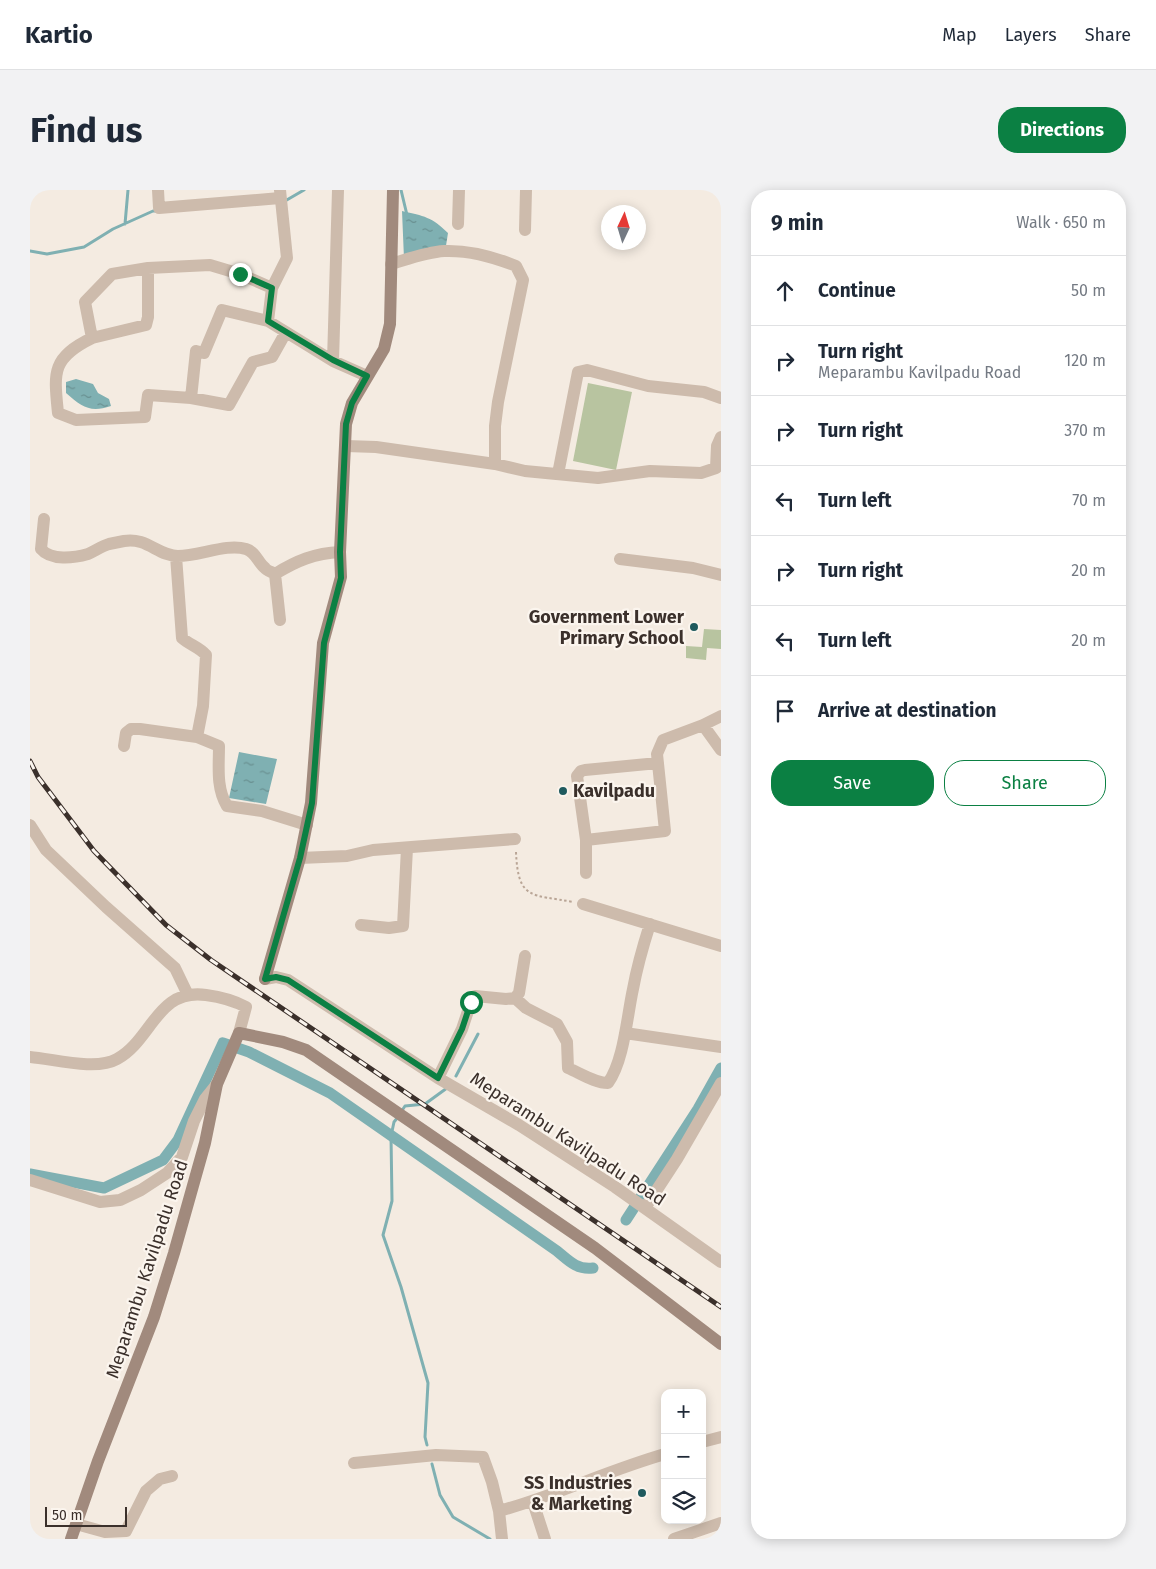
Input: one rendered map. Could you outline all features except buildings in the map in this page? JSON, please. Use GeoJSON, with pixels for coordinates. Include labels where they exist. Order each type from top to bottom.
{"type":"FeatureCollection","features":[{"type":"Feature","properties":{"kind":"main road"},"geometry":{"type":"LineString","coordinates":[[265,979],[300,858],[312,803],[324,643],[341,578],[340,552],[346,424],[352,403],[384,349],[390,324],[393,190]]}},
{"type":"Feature","properties":{"kind":"main road"},"geometry":{"type":"LineString","coordinates":[[239,1033],[283,1042],[306,1050],[595,1248],[721,1344]]}},
{"type":"Feature","properties":{"kind":"main road","name":"Meparambu Kavilpadu Road"},"geometry":{"type":"LineString","coordinates":[[71,1539],[154,1317],[205,1143],[217,1084],[239,1033]]}},
{"type":"Feature","properties":{"kind":"street"},"geometry":{"type":"LineString","coordinates":[[158,190],[160,208],[280,194],[287,258],[272,288],[268,321]]}},
{"type":"Feature","properties":{"kind":"street"},"geometry":{"type":"LineString","coordinates":[[333,360],[338,190]]}},
{"type":"Feature","properties":{"kind":"street"},"geometry":{"type":"LineString","coordinates":[[458,224],[459,190]]}},
{"type":"Feature","properties":{"kind":"street"},"geometry":{"type":"LineString","coordinates":[[525,230],[526,190]]}},
{"type":"Feature","properties":{"kind":"street"},"geometry":{"type":"LineString","coordinates":[[391,264],[444,251],[472,253],[516,266],[523,280],[498,402],[495,426],[495,464]]}},
{"type":"Feature","properties":{"kind":"street"},"geometry":{"type":"LineString","coordinates":[[92,338],[85,302],[112,274],[148,268],[210,265],[240,274],[272,288]]}},
{"type":"Feature","properties":{"kind":"street"},"geometry":{"type":"LineString","coordinates":[[148,268],[148,317],[146,325],[92,338],[82,343],[60,360],[54,379],[58,413],[76,420],[145,417],[148,396],[191,398],[229,405],[253,362],[272,357],[286,332]]}},
{"type":"Feature","properties":{"kind":"street"},"geometry":{"type":"LineString","coordinates":[[191,398],[196,352],[204,353],[222,310],[268,321],[333,360],[367,376]]}},
{"type":"Feature","properties":{"kind":"street"},"geometry":{"type":"LineString","coordinates":[[558,474],[578,372],[587,370],[648,386],[704,392],[721,398]]}},
{"type":"Feature","properties":{"kind":"street"},"geometry":{"type":"LineString","coordinates":[[346,446],[376,447],[495,464],[525,471],[598,478],[650,471],[700,473],[718,470],[718,446],[721,437]]}},
{"type":"Feature","properties":{"kind":"street"},"geometry":{"type":"LineString","coordinates":[[44,519],[41,549],[49,556],[87,554],[108,544],[127,541],[140,542],[153,546],[160,552],[176,556],[217,550],[247,550],[256,557],[264,568],[275,574]]}},
{"type":"Feature","properties":{"kind":"street"},"geometry":{"type":"LineString","coordinates":[[275,574],[295,562],[310,556],[340,552]]}},
{"type":"Feature","properties":{"kind":"street"},"geometry":{"type":"LineString","coordinates":[[176,556],[182,638],[200,648],[206,655],[203,706],[197,737]]}},
{"type":"Feature","properties":{"kind":"street"},"geometry":{"type":"LineString","coordinates":[[620,559],[693,568],[721,575]]}},
{"type":"Feature","properties":{"kind":"street"},"geometry":{"type":"LineString","coordinates":[[275,574],[280,620]]}},
{"type":"Feature","properties":{"kind":"street"},"geometry":{"type":"LineString","coordinates":[[586,840],[665,832],[657,754],[663,740],[721,716]]}},
{"type":"Feature","properties":{"kind":"street"},"geometry":{"type":"LineString","coordinates":[[703,725],[721,750]]}},
{"type":"Feature","properties":{"kind":"street"},"geometry":{"type":"LineString","coordinates":[[124,746],[126,733],[131,729],[140,729],[197,737],[219,746],[221,797],[227,806],[262,811],[307,825]]}},
{"type":"Feature","properties":{"kind":"street"},"geometry":{"type":"LineString","coordinates":[[586,873],[586,840],[577,776],[581,771],[585,770],[658,763]]}},
{"type":"Feature","properties":{"kind":"street"},"geometry":{"type":"LineString","coordinates":[[30,825],[46,850],[106,907],[176,968],[188,995],[167,1004],[135,1045],[117,1060],[100,1064],[85,1064],[30,1057]]}},
{"type":"Feature","properties":{"kind":"street"},"geometry":{"type":"LineString","coordinates":[[300,858],[347,856],[373,850],[515,839]]}},
{"type":"Feature","properties":{"kind":"street"},"geometry":{"type":"LineString","coordinates":[[361,925],[389,928],[402,926],[407,848]]}},
{"type":"Feature","properties":{"kind":"street"},"geometry":{"type":"LineString","coordinates":[[583,904],[721,946]]}},
{"type":"Feature","properties":{"kind":"street"},"geometry":{"type":"LineString","coordinates":[[438,1078],[462,1029],[471,1002],[475,996],[515,998],[526,1008],[557,1024],[567,1042],[568,1068],[600,1083],[608,1083],[613,1076],[625,1033],[633,987],[650,924]]}},
{"type":"Feature","properties":{"kind":"street"},"geometry":{"type":"LineString","coordinates":[[515,998],[519,992],[525,956]]}},
{"type":"Feature","properties":{"kind":"street","name":"Meparambu Kavilpadu Road"},"geometry":{"type":"LineString","coordinates":[[265,979],[276,977],[288,980],[438,1078],[519,1125],[615,1187],[721,1262]]}},
{"type":"Feature","properties":{"kind":"street","name":"Meparambu Kavilpadu Road"},"geometry":{"type":"LineString","coordinates":[[188,995],[199,994],[226,998],[246,1006],[239,1033]]}},
{"type":"Feature","properties":{"kind":"street"},"geometry":{"type":"LineString","coordinates":[[625,1033],[721,1047]]}},
{"type":"Feature","properties":{"kind":"street"},"geometry":{"type":"LineString","coordinates":[[645,1208],[677,1159],[721,1083]]}},
{"type":"Feature","properties":{"kind":"street"},"geometry":{"type":"LineString","coordinates":[[30,1180],[100,1202],[120,1200],[140,1190],[167,1173],[182,1157],[194,1121],[205,1099],[217,1084]]}},
{"type":"Feature","properties":{"kind":"street"},"geometry":{"type":"LineString","coordinates":[[706,1441],[721,1437]]}},
{"type":"Feature","properties":{"kind":"street"},"geometry":{"type":"LineString","coordinates":[[354,1463],[436,1455],[483,1457],[492,1482],[499,1511],[502,1539]]}},
{"type":"Feature","properties":{"kind":"street"},"geometry":{"type":"LineString","coordinates":[[499,1511],[533,1502],[661,1455]]}},
{"type":"Feature","properties":{"kind":"street"},"geometry":{"type":"LineString","coordinates":[[76,1524],[105,1532],[126,1531],[146,1492],[160,1479],[172,1476]]}},
{"type":"Feature","properties":{"kind":"street"},"geometry":{"type":"LineString","coordinates":[[533,1502],[545,1539]]}},
{"type":"Feature","properties":{"kind":"street"},"geometry":{"type":"LineString","coordinates":[[674,1539],[721,1523]]}},
{"type":"Feature","properties":{"kind":"path"},"geometry":{"type":"LineString","coordinates":[[515,839],[518,874],[524,889],[535,896],[583,904]]}},
{"type":"Feature","properties":{"kind":"green space"},"geometry":{"type":"Polygon","coordinates":[[[588,383],[632,392],[616,470],[573,461],[588,383]]]}},
{"type":"Feature","properties":{"kind":"green space"},"geometry":{"type":"Polygon","coordinates":[[[704,629],[721,630],[721,649],[707,648],[706,660],[686,658],[686,646],[702,647],[704,629]]]}},
{"type":"Feature","properties":{"kind":"water"},"geometry":{"type":"Polygon","coordinates":[[[402,211],[427,218],[448,233],[445,252],[404,259],[402,211]]]}},
{"type":"Feature","properties":{"kind":"water"},"geometry":{"type":"Polygon","coordinates":[[[76,379],[93,384],[98,393],[109,399],[111,406],[92,409],[77,402],[66,393],[66,382],[76,379]]]}},
{"type":"Feature","properties":{"kind":"water"},"geometry":{"type":"Polygon","coordinates":[[[239,752],[277,759],[266,804],[229,798],[239,752]]]}},
{"type":"Feature","properties":{"kind":"waterway"},"geometry":{"type":"LineString","coordinates":[[125,224],[128,190]]}},
{"type":"Feature","properties":{"kind":"waterway"},"geometry":{"type":"LineString","coordinates":[[285,201],[304,190]]}},
{"type":"Feature","properties":{"kind":"waterway"},"geometry":{"type":"LineString","coordinates":[[401,190],[407,215]]}},
{"type":"Feature","properties":{"kind":"waterway"},"geometry":{"type":"LineString","coordinates":[[30,251],[47,254],[84,247],[113,229],[153,211],[157,211]]}},
{"type":"Feature","properties":{"kind":"waterway"},"geometry":{"type":"LineString","coordinates":[[456,1076],[478,1034]]}},
{"type":"Feature","properties":{"kind":"waterway"},"geometry":{"type":"LineString","coordinates":[[30,1174],[104,1188],[163,1160],[178,1140],[223,1043],[249,1052],[330,1093],[574,1264],[582,1268],[593,1268]]}},
{"type":"Feature","properties":{"kind":"waterway"},"geometry":{"type":"LineString","coordinates":[[626,1220],[698,1109],[721,1068]]}},
{"type":"Feature","properties":{"kind":"waterway"},"geometry":{"type":"LineString","coordinates":[[401,1112],[405,1106],[425,1104],[447,1088]]}},
{"type":"Feature","properties":{"kind":"waterway"},"geometry":{"type":"LineString","coordinates":[[398,1117],[394,1122],[391,1136],[392,1201],[383,1235],[401,1287],[428,1383],[425,1437],[427,1445]]}},
{"type":"Feature","properties":{"kind":"waterway"},"geometry":{"type":"LineString","coordinates":[[432,1464],[440,1495],[453,1517],[490,1539]]}},
{"type":"Feature","properties":{"kind":"railway"},"geometry":{"type":"LineString","coordinates":[[30,761],[38,777],[94,851],[166,925],[211,960],[721,1307]]}},
{"type":"Feature","properties":{"kind":"place","name":"Government Lower Primary School"},"geometry":{"type":"Point","coordinates":[694,627]}},
{"type":"Feature","properties":{"kind":"place","name":"Kavilpadu"},"geometry":{"type":"Point","coordinates":[563,791]}},
{"type":"Feature","properties":{"kind":"place","name":"SS Industries & Marketing"},"geometry":{"type":"Point","coordinates":[642,1493]}},
{"type":"Feature","properties":{"kind":"route"},"geometry":{"type":"LineString","coordinates":[[240,274],[272,288],[268,321],[333,360],[367,376],[352,403],[346,424],[340,552],[341,578],[324,643],[312,803],[300,858],[265,979],[276,977],[288,980],[438,1078],[462,1029],[471,1002]]}}]}
